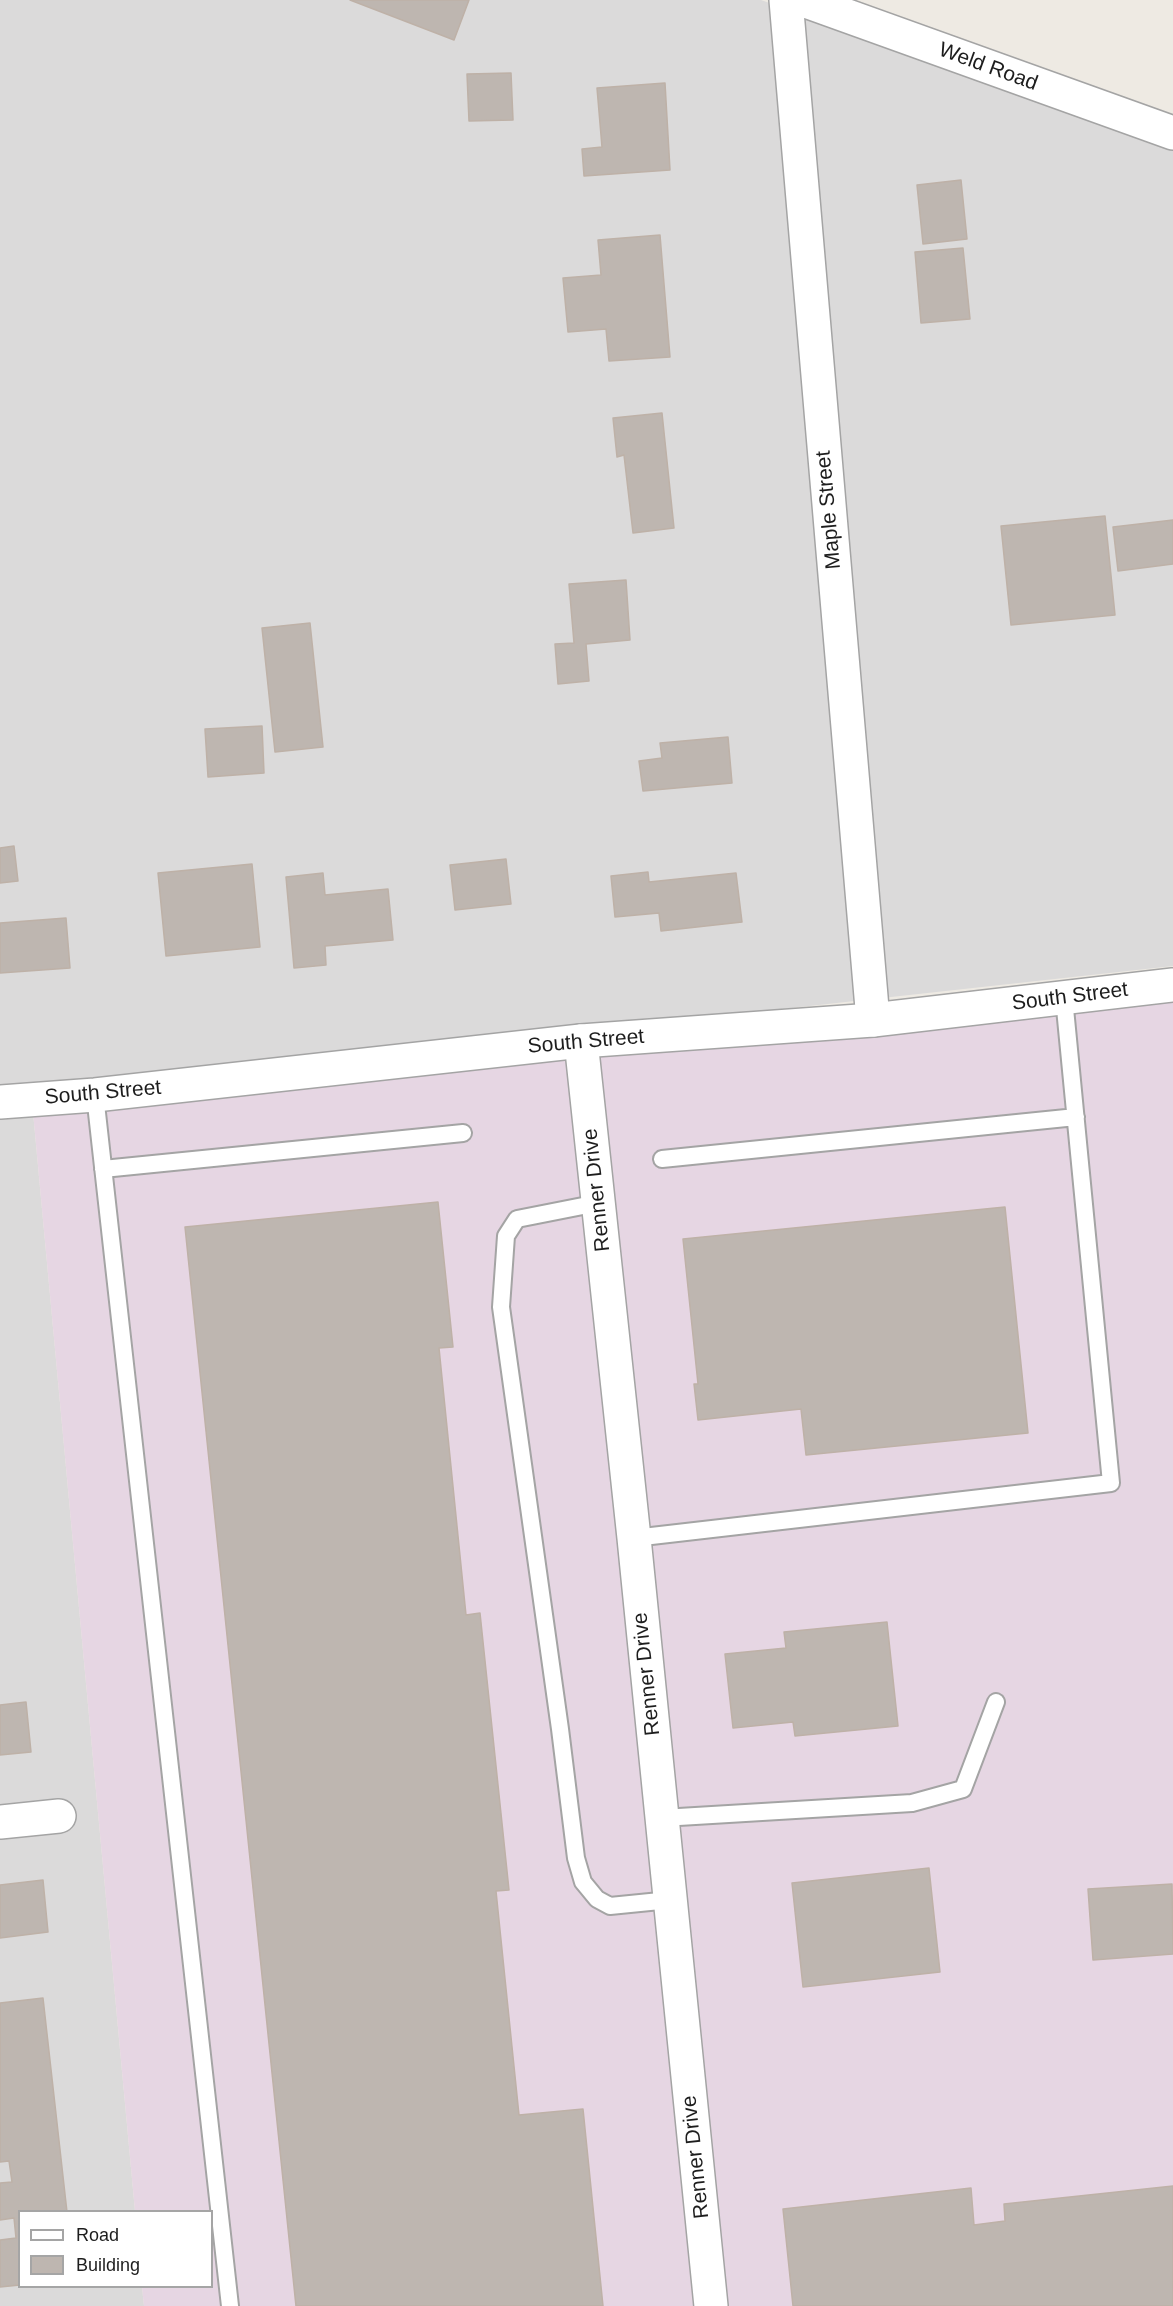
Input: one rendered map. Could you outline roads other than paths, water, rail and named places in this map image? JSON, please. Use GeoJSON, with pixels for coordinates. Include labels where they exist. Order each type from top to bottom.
{"type":"FeatureCollection","features":[{"type":"Feature","properties":{"kind":"street","name":"Maple Street"},"geometry":{"type":"LineString","coordinates":[[786,0],[873,1020]]}},
{"type":"Feature","properties":{"kind":"street","name":"Weld Road"},"geometry":{"type":"LineString","coordinates":[[803,0],[1173,133]]}},
{"type":"Feature","properties":{"kind":"street","name":"South Street"},"geometry":{"type":"LineString","coordinates":[[0,1102],[95,1095],[581,1041],[873,1020],[1173,985]]}},
{"type":"Feature","properties":{"kind":"street","name":"Renner Drive"},"geometry":{"type":"LineString","coordinates":[[581,1041],[634,1538],[711,2306]]}},
{"type":"Feature","properties":{"kind":"street"},"geometry":{"type":"LineString","coordinates":[[0,1822],[59,1816]]}},
{"type":"Feature","properties":{"kind":"lane"},"geometry":{"type":"LineString","coordinates":[[634,1538],[1111,1483],[1064,998]]}},
{"type":"Feature","properties":{"kind":"lane"},"geometry":{"type":"LineString","coordinates":[[95,1095],[230,2306]]}},
{"type":"Feature","properties":{"kind":"lane"},"geometry":{"type":"LineString","coordinates":[[662,1159],[1076,1117]]}},
{"type":"Feature","properties":{"kind":"lane"},"geometry":{"type":"LineString","coordinates":[[103,1169],[463,1133]]}},
{"type":"Feature","properties":{"kind":"lane"},"geometry":{"type":"LineString","coordinates":[[598,1203],[517,1219],[506,1236],[501,1307],[576,1858],[583,1882],[597,1899],[610,1906],[670,1900]]}},
{"type":"Feature","properties":{"kind":"lane"},"geometry":{"type":"LineString","coordinates":[[662,1818],[912,1803],[963,1789],[996,1701]]}}]}
